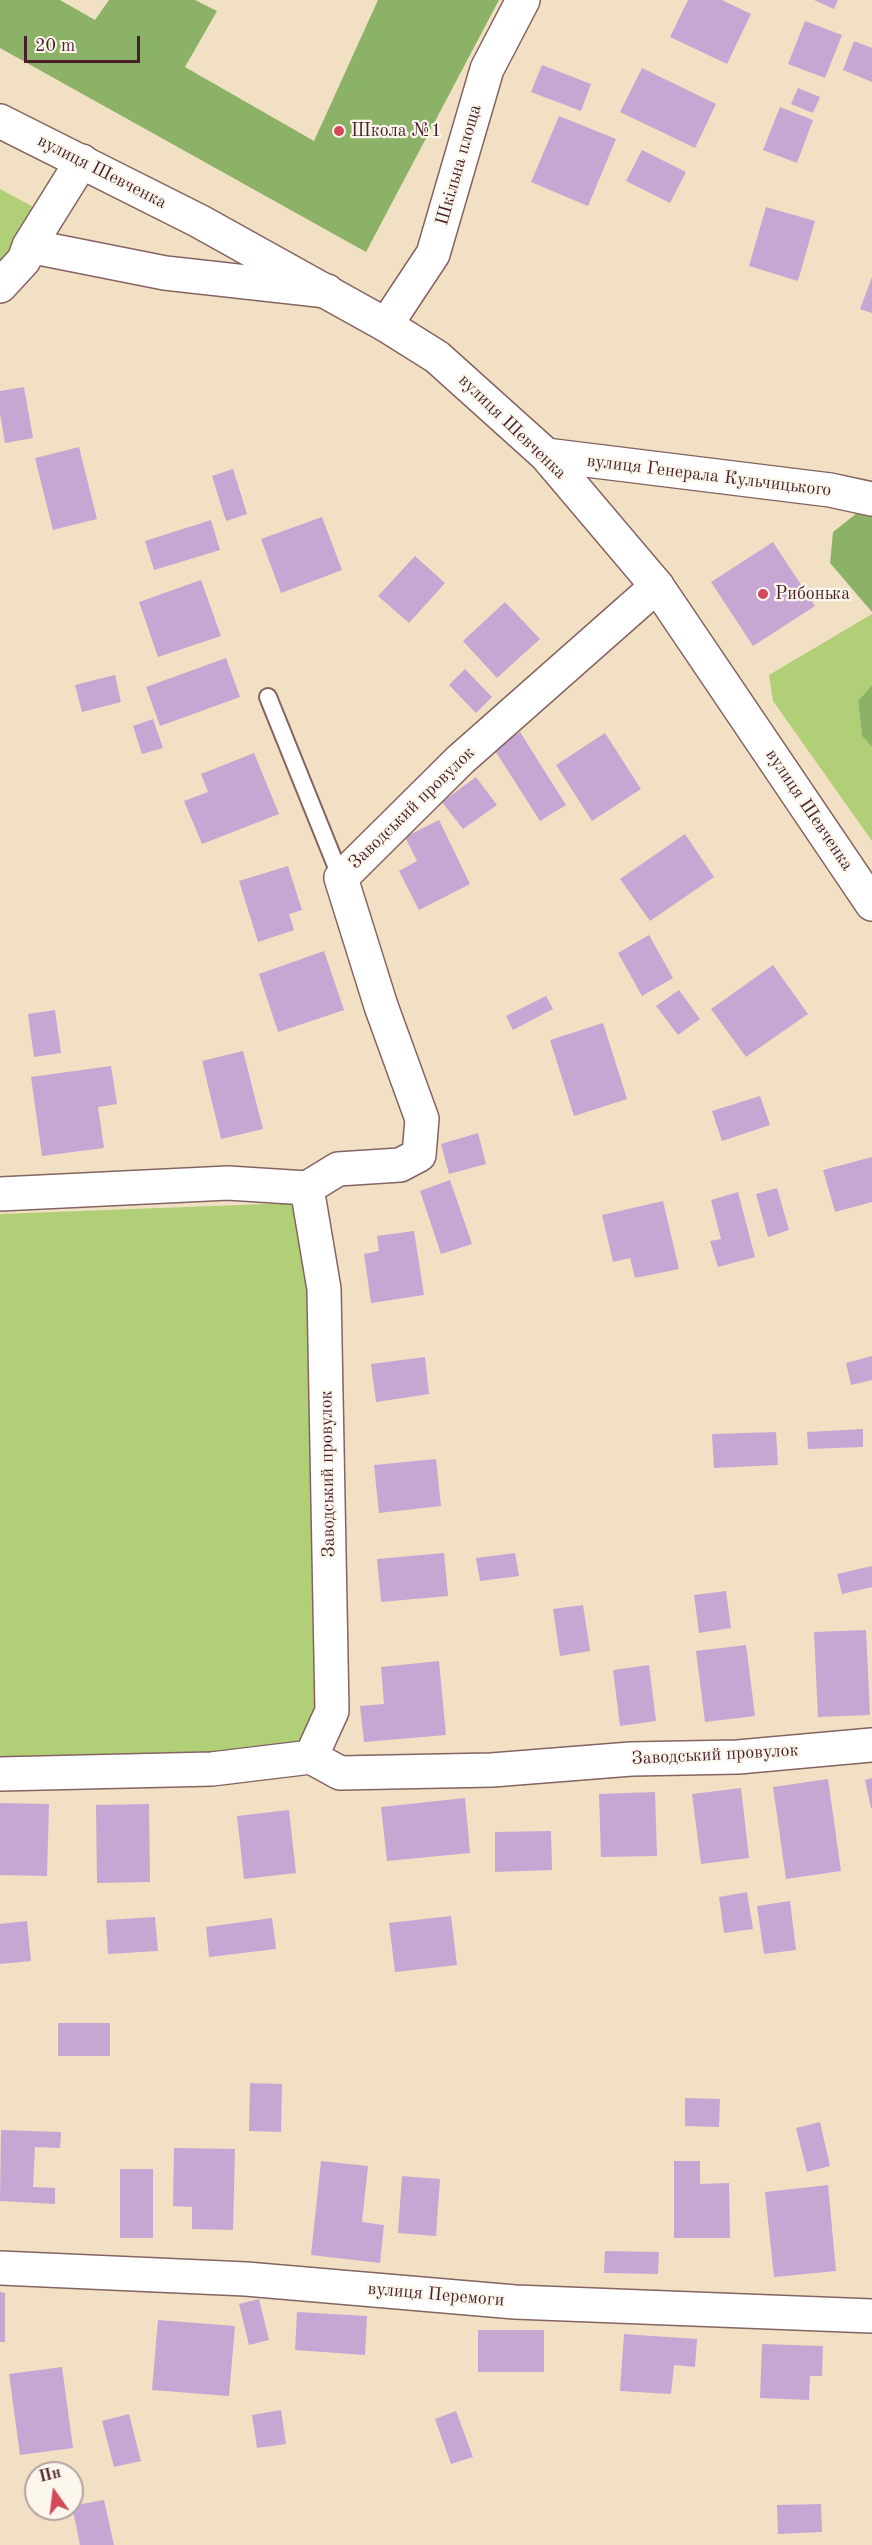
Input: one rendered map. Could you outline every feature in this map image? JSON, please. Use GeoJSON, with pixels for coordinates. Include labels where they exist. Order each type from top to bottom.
{"type":"FeatureCollection","features":[{"type":"Feature","properties":{"kind":"street","name":"Шкільна площа"},"geometry":{"type":"LineString","coordinates":[[386,325],[433,254],[488,69],[523,0]]}},
{"type":"Feature","properties":{"kind":"street","name":"вулиця Шевченка"},"geometry":{"type":"LineString","coordinates":[[0,122],[82,161],[328,291],[386,325],[436,357],[546,455],[657,586],[872,904]]}},
{"type":"Feature","properties":{"kind":"street"},"geometry":{"type":"LineString","coordinates":[[0,286],[24,260],[29,246],[82,161]]}},
{"type":"Feature","properties":{"kind":"street"},"geometry":{"type":"LineString","coordinates":[[29,246],[165,273],[328,291]]}},
{"type":"Feature","properties":{"kind":"street","name":"вулиця Генерала Кульчицького"},"geometry":{"type":"LineString","coordinates":[[546,455],[831,490],[872,499]]}},
{"type":"Feature","properties":{"kind":"street","name":"Заводський провулок"},"geometry":{"type":"LineString","coordinates":[[657,586],[460,760],[341,878],[381,1006],[422,1119],[419,1155],[400,1165],[338,1169],[307,1188],[324,1289],[332,1711],[311,1757],[340,1773],[492,1770],[631,1759],[738,1756],[872,1745]]}},
{"type":"Feature","properties":{"kind":"street"},"geometry":{"type":"LineString","coordinates":[[0,1194],[228,1183],[307,1188]]}},
{"type":"Feature","properties":{"kind":"street"},"geometry":{"type":"LineString","coordinates":[[0,1774],[212,1769],[311,1757]]}},
{"type":"Feature","properties":{"kind":"street","name":"вулиця Перемоги"},"geometry":{"type":"LineString","coordinates":[[0,2268],[246,2279],[516,2302],[872,2316]]}},
{"type":"Feature","properties":{"kind":"lane"},"geometry":{"type":"LineString","coordinates":[[268,697],[341,878]]}},
{"type":"Feature","properties":{"kind":"green space"},"geometry":{"type":"Polygon","coordinates":[[[0,0],[60,0],[95,20],[109,0],[195,0],[217,11],[185,67],[314,141],[378,0],[499,0],[366,252],[0,48],[0,0]]]}},
{"type":"Feature","properties":{"kind":"green space"},"geometry":{"type":"Polygon","coordinates":[[[0,189],[50,216],[0,286],[0,189]]]}},
{"type":"Feature","properties":{"kind":"green space"},"geometry":{"type":"Polygon","coordinates":[[[872,511],[872,612],[830,563],[833,532],[857,513],[872,511]]]}},
{"type":"Feature","properties":{"kind":"green space"},"geometry":{"type":"Polygon","coordinates":[[[872,614],[872,685],[858,701],[862,736],[872,747],[872,841],[773,701],[769,675],[872,614]]]}},
{"type":"Feature","properties":{"kind":"green space"},"geometry":{"type":"Polygon","coordinates":[[[872,685],[872,747],[862,736],[858,701],[872,685]]]}},
{"type":"Feature","properties":{"kind":"green space"},"geometry":{"type":"Polygon","coordinates":[[[293,1203],[308,1264],[319,1695],[304,1742],[279,1753],[0,1760],[0,1214],[293,1203]]]}},
{"type":"Feature","properties":{"kind":"building"},"geometry":{"type":"Polygon","coordinates":[[[688,0],[722,0],[751,14],[727,64],[670,37],[688,0]]]}},
{"type":"Feature","properties":{"kind":"building"},"geometry":{"type":"Polygon","coordinates":[[[814,0],[838,0],[834,9],[814,0]]]}},
{"type":"Feature","properties":{"kind":"building"},"geometry":{"type":"Polygon","coordinates":[[[805,21],[842,35],[825,78],[788,64],[805,21]]]}},
{"type":"Feature","properties":{"kind":"building"},"geometry":{"type":"Polygon","coordinates":[[[854,41],[872,48],[872,82],[843,70],[854,41]]]}},
{"type":"Feature","properties":{"kind":"building"},"geometry":{"type":"Polygon","coordinates":[[[542,65],[591,84],[581,111],[531,92],[542,65]]]}},
{"type":"Feature","properties":{"kind":"building"},"geometry":{"type":"Polygon","coordinates":[[[642,68],[716,104],[695,148],[620,112],[642,68]]]}},
{"type":"Feature","properties":{"kind":"building"},"geometry":{"type":"Polygon","coordinates":[[[798,88],[820,97],[813,113],[791,104],[798,88]]]}},
{"type":"Feature","properties":{"kind":"building"},"geometry":{"type":"Polygon","coordinates":[[[780,107],[813,120],[797,163],[763,150],[780,107]]]}},
{"type":"Feature","properties":{"kind":"building"},"geometry":{"type":"Polygon","coordinates":[[[559,116],[616,139],[588,206],[531,182],[559,116]]]}},
{"type":"Feature","properties":{"kind":"building"},"geometry":{"type":"Polygon","coordinates":[[[642,150],[686,172],[670,203],[626,181],[642,150]]]}},
{"type":"Feature","properties":{"kind":"building"},"geometry":{"type":"Polygon","coordinates":[[[766,207],[815,221],[798,281],[749,266],[766,207]]]}},
{"type":"Feature","properties":{"kind":"building"},"geometry":{"type":"Polygon","coordinates":[[[872,277],[872,313],[860,309],[872,277]]]}},
{"type":"Feature","properties":{"kind":"building"},"geometry":{"type":"Polygon","coordinates":[[[24,387],[33,438],[5,443],[0,413],[0,391],[24,387]]]}},
{"type":"Feature","properties":{"kind":"building"},"geometry":{"type":"Polygon","coordinates":[[[79,447],[97,519],[53,530],[35,458],[79,447]]]}},
{"type":"Feature","properties":{"kind":"building"},"geometry":{"type":"Polygon","coordinates":[[[233,469],[247,514],[226,521],[212,476],[233,469]]]}},
{"type":"Feature","properties":{"kind":"building"},"geometry":{"type":"Polygon","coordinates":[[[322,517],[342,570],[281,593],[261,539],[322,517]]]}},
{"type":"Feature","properties":{"kind":"building"},"geometry":{"type":"Polygon","coordinates":[[[211,520],[220,550],[154,570],[145,541],[211,520]]]}},
{"type":"Feature","properties":{"kind":"building","name":"Рибонька"},"geometry":{"type":"Polygon","coordinates":[[[773,542],[815,606],[753,646],[711,582],[773,542]]]}},
{"type":"Feature","properties":{"kind":"building"},"geometry":{"type":"Polygon","coordinates":[[[415,556],[445,583],[409,623],[378,596],[415,556]]]}},
{"type":"Feature","properties":{"kind":"building"},"geometry":{"type":"Polygon","coordinates":[[[201,580],[221,636],[158,657],[139,602],[201,580]]]}},
{"type":"Feature","properties":{"kind":"building"},"geometry":{"type":"Polygon","coordinates":[[[505,602],[540,639],[497,678],[463,641],[505,602]]]}},
{"type":"Feature","properties":{"kind":"building"},"geometry":{"type":"Polygon","coordinates":[[[226,658],[240,697],[160,726],[146,687],[226,658]]]}},
{"type":"Feature","properties":{"kind":"building"},"geometry":{"type":"Polygon","coordinates":[[[465,669],[492,697],[476,713],[449,685],[465,669]]]}},
{"type":"Feature","properties":{"kind":"building"},"geometry":{"type":"Polygon","coordinates":[[[115,675],[121,702],[82,712],[75,685],[115,675]]]}},
{"type":"Feature","properties":{"kind":"building"},"geometry":{"type":"Polygon","coordinates":[[[153,719],[163,748],[142,754],[133,726],[153,719]]]}},
{"type":"Feature","properties":{"kind":"building"},"geometry":{"type":"Polygon","coordinates":[[[520,732],[566,805],[540,821],[494,749],[520,732]]]}},
{"type":"Feature","properties":{"kind":"building"},"geometry":{"type":"Polygon","coordinates":[[[605,733],[641,789],[592,821],[556,765],[605,733]]]}},
{"type":"Feature","properties":{"kind":"building"},"geometry":{"type":"Polygon","coordinates":[[[254,753],[279,814],[202,844],[184,801],[208,792],[201,774],[254,753]]]}},
{"type":"Feature","properties":{"kind":"building"},"geometry":{"type":"Polygon","coordinates":[[[476,777],[497,805],[463,829],[442,802],[476,777]]]}},
{"type":"Feature","properties":{"kind":"building"},"geometry":{"type":"Polygon","coordinates":[[[439,820],[470,884],[419,910],[399,871],[417,861],[405,837],[439,820]]]}},
{"type":"Feature","properties":{"kind":"building"},"geometry":{"type":"Polygon","coordinates":[[[685,834],[714,877],[650,921],[620,879],[685,834]]]}},
{"type":"Feature","properties":{"kind":"building"},"geometry":{"type":"Polygon","coordinates":[[[288,866],[302,910],[289,914],[294,930],[258,942],[239,881],[288,866]]]}},
{"type":"Feature","properties":{"kind":"building"},"geometry":{"type":"Polygon","coordinates":[[[649,935],[673,978],[642,996],[618,953],[649,935]]]}},
{"type":"Feature","properties":{"kind":"building"},"geometry":{"type":"Polygon","coordinates":[[[324,951],[344,1010],[278,1032],[259,974],[324,951]]]}},
{"type":"Feature","properties":{"kind":"building"},"geometry":{"type":"Polygon","coordinates":[[[773,965],[808,1014],[746,1057],[711,1009],[773,965]]]}},
{"type":"Feature","properties":{"kind":"building"},"geometry":{"type":"Polygon","coordinates":[[[679,990],[700,1019],[678,1035],[656,1006],[679,990]]]}},
{"type":"Feature","properties":{"kind":"building"},"geometry":{"type":"Polygon","coordinates":[[[546,996],[553,1009],[513,1030],[506,1016],[546,996]]]}},
{"type":"Feature","properties":{"kind":"building"},"geometry":{"type":"Polygon","coordinates":[[[55,1010],[61,1053],[34,1057],[28,1014],[55,1010]]]}},
{"type":"Feature","properties":{"kind":"building"},"geometry":{"type":"Polygon","coordinates":[[[603,1023],[627,1099],[574,1116],[550,1040],[603,1023]]]}},
{"type":"Feature","properties":{"kind":"building"},"geometry":{"type":"Polygon","coordinates":[[[243,1051],[263,1129],[221,1139],[202,1061],[243,1051]]]}},
{"type":"Feature","properties":{"kind":"building"},"geometry":{"type":"Polygon","coordinates":[[[111,1066],[117,1104],[98,1107],[104,1148],[42,1156],[31,1077],[111,1066]]]}},
{"type":"Feature","properties":{"kind":"building"},"geometry":{"type":"Polygon","coordinates":[[[760,1096],[770,1125],[722,1141],[712,1111],[760,1096]]]}},
{"type":"Feature","properties":{"kind":"building"},"geometry":{"type":"Polygon","coordinates":[[[478,1133],[486,1164],[449,1174],[441,1144],[478,1133]]]}},
{"type":"Feature","properties":{"kind":"building"},"geometry":{"type":"Polygon","coordinates":[[[872,1157],[872,1202],[835,1212],[823,1170],[872,1157]]]}},
{"type":"Feature","properties":{"kind":"building"},"geometry":{"type":"Polygon","coordinates":[[[450,1180],[472,1244],[441,1254],[420,1191],[450,1180]]]}},
{"type":"Feature","properties":{"kind":"building"},"geometry":{"type":"Polygon","coordinates":[[[777,1188],[789,1230],[768,1237],[756,1194],[777,1188]]]}},
{"type":"Feature","properties":{"kind":"building"},"geometry":{"type":"Polygon","coordinates":[[[738,1192],[755,1257],[718,1267],[710,1241],[721,1239],[711,1200],[738,1192]]]}},
{"type":"Feature","properties":{"kind":"building"},"geometry":{"type":"Polygon","coordinates":[[[663,1201],[679,1269],[635,1278],[630,1258],[613,1262],[602,1215],[663,1201]]]}},
{"type":"Feature","properties":{"kind":"building"},"geometry":{"type":"Polygon","coordinates":[[[414,1231],[424,1295],[371,1303],[364,1254],[379,1251],[377,1236],[414,1231]]]}},
{"type":"Feature","properties":{"kind":"building"},"geometry":{"type":"Polygon","coordinates":[[[872,1356],[872,1380],[851,1385],[846,1363],[872,1356]]]}},
{"type":"Feature","properties":{"kind":"building"},"geometry":{"type":"Polygon","coordinates":[[[425,1357],[429,1394],[376,1402],[371,1364],[425,1357]]]}},
{"type":"Feature","properties":{"kind":"building"},"geometry":{"type":"Polygon","coordinates":[[[863,1429],[863,1447],[808,1449],[807,1432],[863,1429]]]}},
{"type":"Feature","properties":{"kind":"building"},"geometry":{"type":"Polygon","coordinates":[[[776,1432],[778,1465],[714,1468],[712,1434],[776,1432]]]}},
{"type":"Feature","properties":{"kind":"building"},"geometry":{"type":"Polygon","coordinates":[[[436,1459],[441,1506],[379,1513],[374,1465],[436,1459]]]}},
{"type":"Feature","properties":{"kind":"building"},"geometry":{"type":"Polygon","coordinates":[[[444,1553],[448,1596],[381,1602],[377,1559],[444,1553]]]}},
{"type":"Feature","properties":{"kind":"building"},"geometry":{"type":"Polygon","coordinates":[[[515,1553],[519,1576],[480,1581],[476,1558],[515,1553]]]}},
{"type":"Feature","properties":{"kind":"building"},"geometry":{"type":"Polygon","coordinates":[[[872,1566],[872,1587],[842,1594],[837,1574],[872,1566]]]}},
{"type":"Feature","properties":{"kind":"building"},"geometry":{"type":"Polygon","coordinates":[[[726,1591],[731,1628],[699,1633],[694,1595],[726,1591]]]}},
{"type":"Feature","properties":{"kind":"building"},"geometry":{"type":"Polygon","coordinates":[[[583,1605],[590,1651],[560,1656],[553,1609],[583,1605]]]}},
{"type":"Feature","properties":{"kind":"building"},"geometry":{"type":"Polygon","coordinates":[[[866,1630],[870,1715],[818,1717],[814,1632],[866,1630]]]}},
{"type":"Feature","properties":{"kind":"building"},"geometry":{"type":"Polygon","coordinates":[[[746,1645],[755,1716],[705,1722],[696,1651],[746,1645]]]}},
{"type":"Feature","properties":{"kind":"building"},"geometry":{"type":"Polygon","coordinates":[[[439,1661],[446,1735],[364,1742],[360,1706],[384,1704],[381,1667],[439,1661]]]}},
{"type":"Feature","properties":{"kind":"building"},"geometry":{"type":"Polygon","coordinates":[[[649,1665],[656,1721],[620,1726],[613,1670],[649,1665]]]}},
{"type":"Feature","properties":{"kind":"building"},"geometry":{"type":"Polygon","coordinates":[[[872,1778],[872,1808],[871,1808],[865,1780],[872,1778]]]}},
{"type":"Feature","properties":{"kind":"building"},"geometry":{"type":"Polygon","coordinates":[[[828,1779],[841,1871],[786,1879],[773,1787],[828,1779]]]}},
{"type":"Feature","properties":{"kind":"building"},"geometry":{"type":"Polygon","coordinates":[[[741,1788],[749,1858],[701,1864],[692,1794],[741,1788]]]}},
{"type":"Feature","properties":{"kind":"building"},"geometry":{"type":"Polygon","coordinates":[[[655,1792],[657,1856],[601,1857],[599,1794],[655,1792]]]}},
{"type":"Feature","properties":{"kind":"building"},"geometry":{"type":"Polygon","coordinates":[[[465,1798],[470,1853],[387,1861],[381,1807],[465,1798]]]}},
{"type":"Feature","properties":{"kind":"building"},"geometry":{"type":"Polygon","coordinates":[[[0,1803],[49,1804],[47,1876],[0,1875],[0,1803]]]}},
{"type":"Feature","properties":{"kind":"building"},"geometry":{"type":"Polygon","coordinates":[[[149,1804],[150,1882],[97,1883],[96,1805],[149,1804]]]}},
{"type":"Feature","properties":{"kind":"building"},"geometry":{"type":"Polygon","coordinates":[[[289,1810],[296,1873],[244,1879],[237,1816],[289,1810]]]}},
{"type":"Feature","properties":{"kind":"building"},"geometry":{"type":"Polygon","coordinates":[[[551,1831],[552,1870],[495,1872],[495,1832],[551,1831]]]}},
{"type":"Feature","properties":{"kind":"building"},"geometry":{"type":"Polygon","coordinates":[[[747,1892],[753,1929],[724,1933],[719,1897],[747,1892]]]}},
{"type":"Feature","properties":{"kind":"building"},"geometry":{"type":"Polygon","coordinates":[[[790,1901],[796,1950],[764,1954],[757,1906],[790,1901]]]}},
{"type":"Feature","properties":{"kind":"building"},"geometry":{"type":"Polygon","coordinates":[[[451,1916],[457,1965],[395,1972],[389,1923],[451,1916]]]}},
{"type":"Feature","properties":{"kind":"building"},"geometry":{"type":"Polygon","coordinates":[[[155,1917],[158,1951],[108,1954],[106,1920],[155,1917]]]}},
{"type":"Feature","properties":{"kind":"building"},"geometry":{"type":"Polygon","coordinates":[[[272,1918],[276,1949],[209,1957],[206,1927],[272,1918]]]}},
{"type":"Feature","properties":{"kind":"building"},"geometry":{"type":"Polygon","coordinates":[[[27,1921],[31,1961],[0,1964],[0,1924],[27,1921]]]}},
{"type":"Feature","properties":{"kind":"building"},"geometry":{"type":"Polygon","coordinates":[[[58,2023],[110,2023],[110,2056],[58,2056],[58,2023]]]}},
{"type":"Feature","properties":{"kind":"building"},"geometry":{"type":"Polygon","coordinates":[[[250,2083],[282,2084],[281,2132],[249,2131],[250,2083]]]}},
{"type":"Feature","properties":{"kind":"building"},"geometry":{"type":"Polygon","coordinates":[[[685,2098],[720,2099],[719,2127],[685,2126],[685,2098]]]}},
{"type":"Feature","properties":{"kind":"building"},"geometry":{"type":"Polygon","coordinates":[[[820,2122],[830,2166],[807,2172],[796,2128],[820,2122]]]}},
{"type":"Feature","properties":{"kind":"building"},"geometry":{"type":"Polygon","coordinates":[[[1,2130],[61,2132],[60,2148],[35,2147],[33,2187],[55,2188],[55,2204],[0,2201],[1,2130]]]}},
{"type":"Feature","properties":{"kind":"building"},"geometry":{"type":"Polygon","coordinates":[[[174,2148],[235,2149],[233,2230],[192,2229],[192,2207],[173,2206],[174,2148]]]}},
{"type":"Feature","properties":{"kind":"building"},"geometry":{"type":"Polygon","coordinates":[[[321,2161],[368,2166],[362,2222],[384,2225],[380,2263],[311,2255],[321,2161]]]}},
{"type":"Feature","properties":{"kind":"building"},"geometry":{"type":"Polygon","coordinates":[[[674,2161],[700,2161],[700,2184],[729,2183],[730,2238],[674,2238],[674,2161]]]}},
{"type":"Feature","properties":{"kind":"building"},"geometry":{"type":"Polygon","coordinates":[[[120,2169],[153,2169],[153,2238],[120,2238],[120,2169]]]}},
{"type":"Feature","properties":{"kind":"building"},"geometry":{"type":"Polygon","coordinates":[[[402,2176],[440,2179],[436,2236],[398,2233],[402,2176]]]}},
{"type":"Feature","properties":{"kind":"building"},"geometry":{"type":"Polygon","coordinates":[[[828,2185],[836,2271],[774,2277],[765,2192],[828,2185]]]}},
{"type":"Feature","properties":{"kind":"building"},"geometry":{"type":"Polygon","coordinates":[[[605,2251],[659,2252],[658,2274],[604,2273],[605,2251]]]}},
{"type":"Feature","properties":{"kind":"building"},"geometry":{"type":"Polygon","coordinates":[[[0,2292],[5,2293],[5,2342],[0,2342],[0,2292]]]}},
{"type":"Feature","properties":{"kind":"building"},"geometry":{"type":"Polygon","coordinates":[[[259,2299],[269,2340],[249,2345],[239,2304],[259,2299]]]}},
{"type":"Feature","properties":{"kind":"building"},"geometry":{"type":"Polygon","coordinates":[[[297,2312],[367,2316],[365,2355],[295,2350],[297,2312]]]}},
{"type":"Feature","properties":{"kind":"building"},"geometry":{"type":"Polygon","coordinates":[[[158,2320],[235,2326],[229,2396],[152,2390],[158,2320]]]}},
{"type":"Feature","properties":{"kind":"building"},"geometry":{"type":"Polygon","coordinates":[[[478,2330],[544,2330],[544,2372],[478,2372],[478,2330]]]}},
{"type":"Feature","properties":{"kind":"building"},"geometry":{"type":"Polygon","coordinates":[[[624,2334],[697,2339],[695,2367],[674,2365],[671,2394],[620,2391],[624,2334]]]}},
{"type":"Feature","properties":{"kind":"building"},"geometry":{"type":"Polygon","coordinates":[[[762,2344],[823,2346],[822,2376],[810,2376],[809,2400],[760,2398],[762,2344]]]}},
{"type":"Feature","properties":{"kind":"building"},"geometry":{"type":"Polygon","coordinates":[[[62,2367],[73,2448],[20,2455],[9,2374],[62,2367]]]}},
{"type":"Feature","properties":{"kind":"building"},"geometry":{"type":"Polygon","coordinates":[[[281,2410],[286,2444],[257,2448],[252,2415],[281,2410]]]}},
{"type":"Feature","properties":{"kind":"building"},"geometry":{"type":"Polygon","coordinates":[[[456,2411],[473,2457],[451,2464],[435,2419],[456,2411]]]}},
{"type":"Feature","properties":{"kind":"building"},"geometry":{"type":"Polygon","coordinates":[[[129,2414],[141,2461],[114,2467],[102,2421],[129,2414]]]}},
{"type":"Feature","properties":{"kind":"building"},"geometry":{"type":"Polygon","coordinates":[[[104,2500],[114,2545],[80,2545],[75,2521],[84,2521],[84,2504],[104,2500]]]}},
{"type":"Feature","properties":{"kind":"building"},"geometry":{"type":"Polygon","coordinates":[[[821,2504],[822,2532],[778,2534],[777,2505],[821,2504]]]}},
{"type":"Feature","properties":{"kind":"place","name":"Школа №1"},"geometry":{"type":"Point","coordinates":[339,131]}},
{"type":"Feature","properties":{"kind":"place","name":"Рибонька"},"geometry":{"type":"Point","coordinates":[763,594]}}]}
